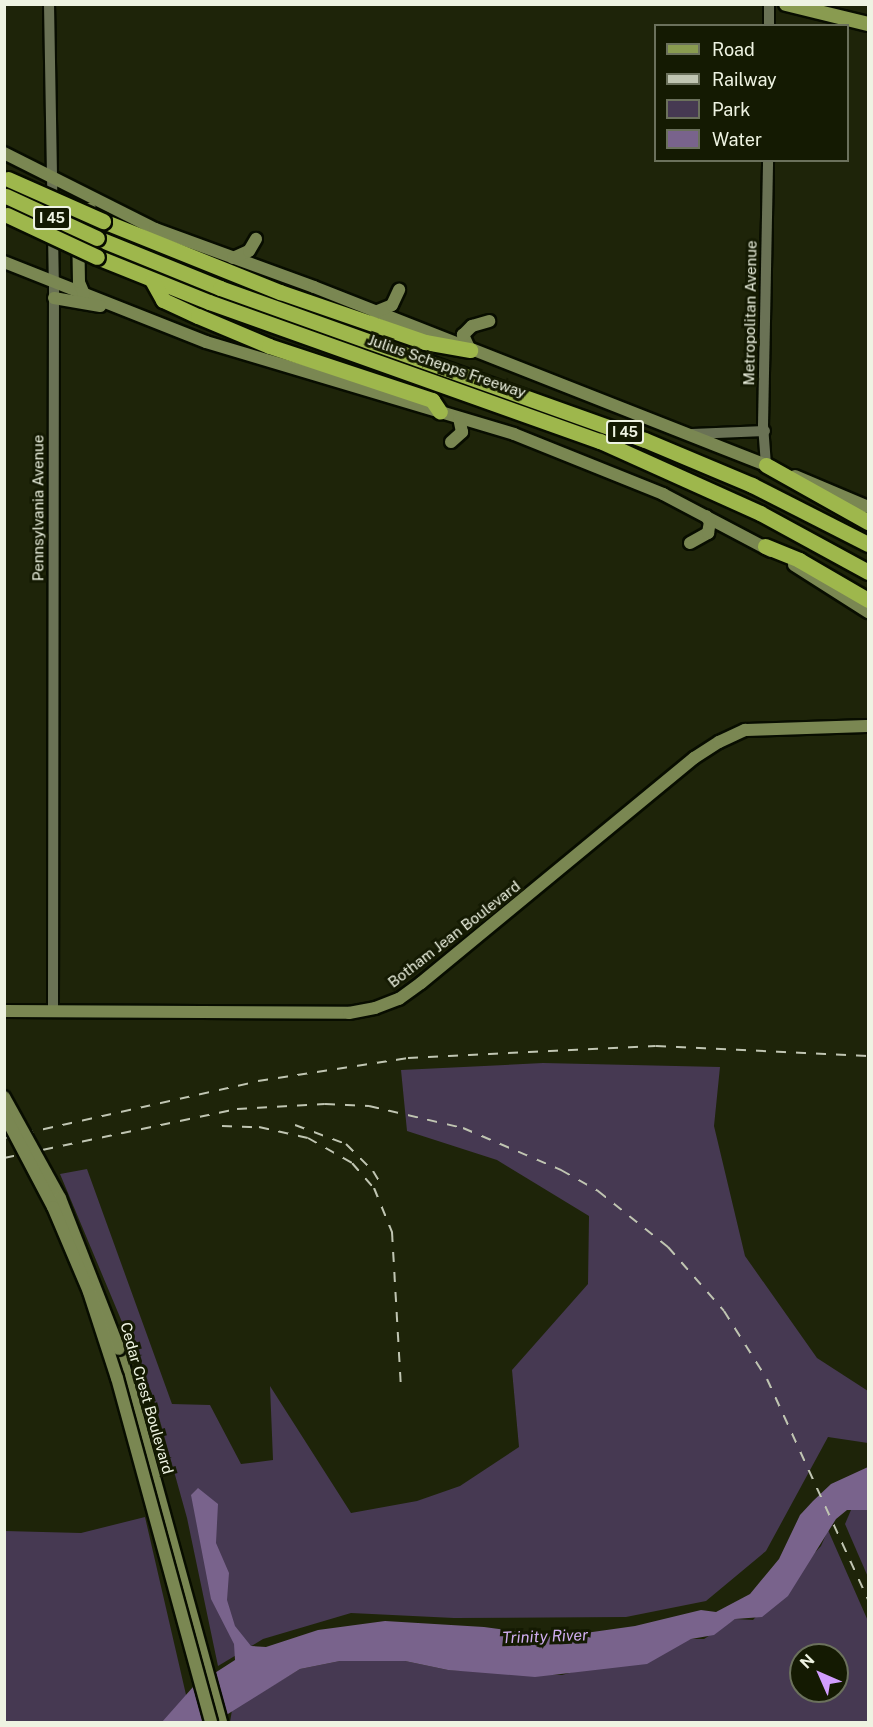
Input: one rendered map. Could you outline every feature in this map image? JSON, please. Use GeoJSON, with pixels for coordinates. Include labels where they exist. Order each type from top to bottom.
{"type":"FeatureCollection","features":[{"type":"Feature","properties":{"kind":"highway"},"geometry":{"type":"LineString","coordinates":[[6,179],[103,221],[280,292],[425,342],[470,350]]}},
{"type":"Feature","properties":{"kind":"highway","name":"Julius Schepps Freeway"},"geometry":{"type":"LineString","coordinates":[[5,195],[98,238],[211,284],[645,440],[752,485],[868,544]]}},
{"type":"Feature","properties":{"kind":"highway","name":"Julius Schepps Freeway"},"geometry":{"type":"LineString","coordinates":[[6,214],[152,280],[586,435],[734,500],[868,572]]}},
{"type":"Feature","properties":{"kind":"highway"},"geometry":{"type":"LineString","coordinates":[[152,280],[164,300],[198,316],[269,346],[432,400],[440,412]]}},
{"type":"Feature","properties":{"kind":"highway"},"geometry":{"type":"LineString","coordinates":[[766,465],[868,522]]}},
{"type":"Feature","properties":{"kind":"highway"},"geometry":{"type":"LineString","coordinates":[[765,546],[799,560],[868,600]]}},
{"type":"Feature","properties":{"kind":"main road"},"geometry":{"type":"LineString","coordinates":[[786,4],[868,24]]}},
{"type":"Feature","properties":{"kind":"main road","name":"Julius Schepps Freeway"},"geometry":{"type":"LineString","coordinates":[[4,153],[155,230],[692,434],[868,507]]}},
{"type":"Feature","properties":{"kind":"main road"},"geometry":{"type":"LineString","coordinates":[[84,294],[79,282],[78,226],[87,211],[106,204]]}},
{"type":"Feature","properties":{"kind":"main road"},"geometry":{"type":"LineString","coordinates":[[233,258],[249,251],[256,239]]}},
{"type":"Feature","properties":{"kind":"main road"},"geometry":{"type":"LineString","coordinates":[[4,262],[120,309],[262,360],[514,434],[706,516],[765,546],[868,612]]}},
{"type":"Feature","properties":{"kind":"main road"},"geometry":{"type":"LineString","coordinates":[[375,312],[392,305],[399,290]]}},
{"type":"Feature","properties":{"kind":"main road"},"geometry":{"type":"LineString","coordinates":[[54,298],[120,309]]}},
{"type":"Feature","properties":{"kind":"main road"},"geometry":{"type":"LineString","coordinates":[[470,350],[463,335],[472,326],[489,321]]}},
{"type":"Feature","properties":{"kind":"main road"},"geometry":{"type":"LineString","coordinates":[[451,442],[462,432],[459,418]]}},
{"type":"Feature","properties":{"kind":"main road"},"geometry":{"type":"LineString","coordinates":[[690,543],[708,532],[710,522],[706,516]]}},
{"type":"Feature","properties":{"kind":"main road","name":"Botham Jean Boulevard"},"geometry":{"type":"LineString","coordinates":[[4,1011],[349,1013],[375,1008],[399,999],[421,983],[694,758],[719,742],[745,730],[868,726]]}},
{"type":"Feature","properties":{"kind":"main road","name":"Cedar Crest Boulevard"},"geometry":{"type":"LineString","coordinates":[[4,1097],[60,1198],[102,1300],[129,1385],[221,1722]]}},
{"type":"Feature","properties":{"kind":"main road","name":"Cedar Crest Boulevard"},"geometry":{"type":"LineString","coordinates":[[4,1114],[53,1206],[96,1312],[211,1722]]}},
{"type":"Feature","properties":{"kind":"street","name":"Pennsylvania Avenue"},"geometry":{"type":"LineString","coordinates":[[49,4],[54,283],[52,1011]]}},
{"type":"Feature","properties":{"kind":"street"},"geometry":{"type":"LineString","coordinates":[[769,4],[769,24]]}},
{"type":"Feature","properties":{"kind":"street","name":"Metropolitan Avenue"},"geometry":{"type":"LineString","coordinates":[[766,465],[768,162]]}},
{"type":"Feature","properties":{"kind":"street"},"geometry":{"type":"LineString","coordinates":[[692,434],[765,431]]}},
{"type":"Feature","properties":{"kind":"green space"},"geometry":{"type":"Polygon","coordinates":[[[543,1063],[720,1067],[714,1126],[745,1256],[817,1358],[868,1391],[868,1443],[828,1437],[766,1551],[706,1601],[626,1617],[454,1618],[351,1613],[263,1639],[218,1666],[187,1518],[153,1396],[60,1174],[87,1169],[172,1404],[210,1405],[241,1464],[273,1460],[270,1386],[351,1513],[417,1501],[460,1486],[519,1447],[512,1370],[588,1284],[589,1216],[497,1160],[407,1131],[401,1070],[543,1063]]]}},
{"type":"Feature","properties":{"kind":"green space"},"geometry":{"type":"Polygon","coordinates":[[[851,1510],[868,1510],[868,1577],[845,1524],[851,1510]]]}},
{"type":"Feature","properties":{"kind":"green space"},"geometry":{"type":"Polygon","coordinates":[[[145,1517],[187,1699],[176,1722],[5,1722],[5,1531],[81,1533],[145,1517]]]}},
{"type":"Feature","properties":{"kind":"green space"},"geometry":{"type":"Polygon","coordinates":[[[828,1530],[868,1621],[868,1722],[230,1722],[232,1710],[300,1669],[340,1661],[405,1661],[448,1670],[562,1675],[691,1639],[704,1639],[735,1619],[753,1620],[821,1546],[828,1530]]]}},
{"type":"Feature","properties":{"kind":"water","name":"Trinity River"},"geometry":{"type":"Polygon","coordinates":[[[868,1467],[868,1510],[847,1510],[836,1519],[788,1596],[762,1617],[735,1619],[714,1635],[691,1639],[647,1664],[535,1677],[448,1670],[405,1661],[340,1661],[300,1669],[215,1722],[162,1722],[193,1687],[235,1660],[234,1644],[211,1599],[191,1495],[198,1488],[218,1504],[216,1543],[229,1573],[227,1600],[235,1626],[251,1646],[266,1647],[318,1630],[385,1621],[484,1627],[557,1637],[635,1626],[701,1610],[716,1612],[750,1594],[779,1559],[800,1515],[813,1501],[831,1484],[868,1467]]]}},
{"type":"Feature","properties":{"kind":"railway"},"geometry":{"type":"LineString","coordinates":[[4,1138],[258,1081],[408,1058],[656,1046],[868,1056]]}},
{"type":"Feature","properties":{"kind":"railway"},"geometry":{"type":"LineString","coordinates":[[4,1158],[237,1109],[325,1104],[369,1106],[463,1128],[561,1170],[598,1191],[668,1247],[724,1311],[767,1379],[868,1600]]}},
{"type":"Feature","properties":{"kind":"railway"},"geometry":{"type":"LineString","coordinates":[[295,1125],[346,1144],[373,1171],[382,1186]]}},
{"type":"Feature","properties":{"kind":"railway"},"geometry":{"type":"LineString","coordinates":[[222,1126],[259,1127],[308,1138],[352,1163],[374,1188],[392,1232],[401,1390]]}}]}
